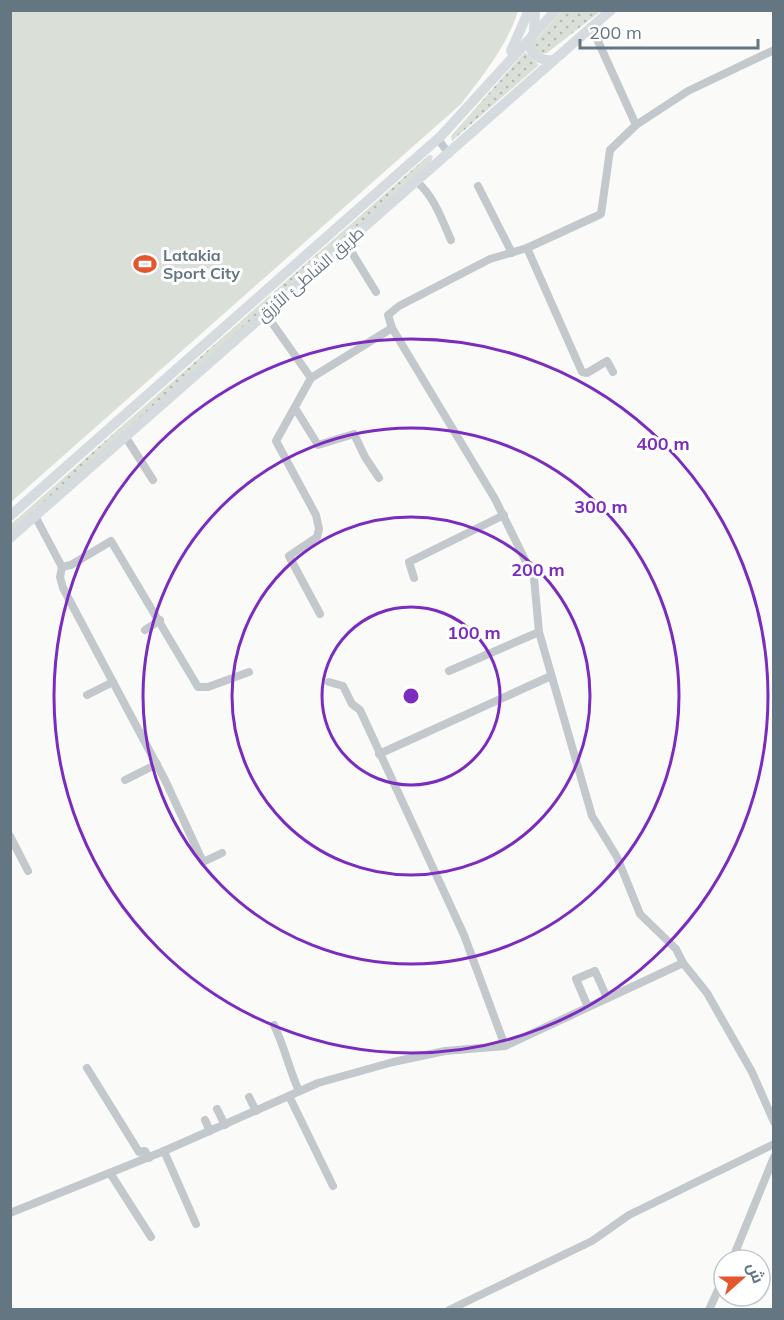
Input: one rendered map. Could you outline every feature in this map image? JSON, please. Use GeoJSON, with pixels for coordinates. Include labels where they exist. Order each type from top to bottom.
{"type":"FeatureCollection","features":[{"type":"Feature","properties":{"kind":"main road"},"geometry":{"type":"LineString","coordinates":[[504,66],[529,10]]}},
{"type":"Feature","properties":{"kind":"main road"},"geometry":{"type":"LineString","coordinates":[[535,10],[534,32],[529,44],[531,51],[540,59],[553,60]]}},
{"type":"Feature","properties":{"kind":"main road","name":"طريق الشاطئ الأزرق"},"geometry":{"type":"LineString","coordinates":[[10,516],[438,139],[556,10]]}},
{"type":"Feature","properties":{"kind":"main road","name":"طريق الشاطئ الأزرق"},"geometry":{"type":"LineString","coordinates":[[10,538],[611,10]]}},
{"type":"Feature","properties":{"kind":"street"},"geometry":{"type":"LineString","coordinates":[[592,28],[636,125]]}},
{"type":"Feature","properties":{"kind":"street"},"geometry":{"type":"LineString","coordinates":[[774,50],[688,91],[636,125],[610,150],[601,214],[527,248],[490,259],[399,306],[388,315],[392,328],[504,515],[534,578],[539,632],[592,816],[617,857],[640,914],[676,949],[682,963],[713,1003],[752,1072],[774,1122]]}},
{"type":"Feature","properties":{"kind":"street"},"geometry":{"type":"LineString","coordinates":[[438,139],[449,154]]}},
{"type":"Feature","properties":{"kind":"street"},"geometry":{"type":"LineString","coordinates":[[417,182],[424,188],[439,212],[451,240]]}},
{"type":"Feature","properties":{"kind":"street"},"geometry":{"type":"LineString","coordinates":[[478,186],[512,253]]}},
{"type":"Feature","properties":{"kind":"street"},"geometry":{"type":"LineString","coordinates":[[346,243],[376,292]]}},
{"type":"Feature","properties":{"kind":"street"},"geometry":{"type":"LineString","coordinates":[[527,248],[582,372],[587,373],[607,361],[613,372]]}},
{"type":"Feature","properties":{"kind":"street"},"geometry":{"type":"LineString","coordinates":[[265,313],[311,378]]}},
{"type":"Feature","properties":{"kind":"street"},"geometry":{"type":"LineString","coordinates":[[320,614],[289,555],[317,537],[319,529],[316,515],[276,441],[311,378],[392,328]]}},
{"type":"Feature","properties":{"kind":"street"},"geometry":{"type":"LineString","coordinates":[[295,408],[318,446],[354,434],[364,457],[380,478]]}},
{"type":"Feature","properties":{"kind":"street"},"geometry":{"type":"LineString","coordinates":[[125,436],[153,480]]}},
{"type":"Feature","properties":{"kind":"street"},"geometry":{"type":"LineString","coordinates":[[414,578],[409,562],[504,515]]}},
{"type":"Feature","properties":{"kind":"street"},"geometry":{"type":"LineString","coordinates":[[35,516],[62,567],[60,578],[63,588],[157,764],[203,862],[222,853]]}},
{"type":"Feature","properties":{"kind":"street"},"geometry":{"type":"LineString","coordinates":[[62,567],[111,541],[198,687],[208,687],[249,672]]}},
{"type":"Feature","properties":{"kind":"street"},"geometry":{"type":"LineString","coordinates":[[146,630],[160,620]]}},
{"type":"Feature","properties":{"kind":"street"},"geometry":{"type":"LineString","coordinates":[[449,671],[539,632]]}},
{"type":"Feature","properties":{"kind":"street"},"geometry":{"type":"LineString","coordinates":[[379,754],[551,676]]}},
{"type":"Feature","properties":{"kind":"street"},"geometry":{"type":"LineString","coordinates":[[87,694],[113,682]]}},
{"type":"Feature","properties":{"kind":"street"},"geometry":{"type":"LineString","coordinates":[[329,682],[343,686],[352,704],[360,710],[464,935],[505,1046]]}},
{"type":"Feature","properties":{"kind":"street"},"geometry":{"type":"LineString","coordinates":[[125,780],[157,764]]}},
{"type":"Feature","properties":{"kind":"street"},"geometry":{"type":"LineString","coordinates":[[10,836],[28,871]]}},
{"type":"Feature","properties":{"kind":"street"},"geometry":{"type":"LineString","coordinates":[[10,1213],[149,1158],[318,1083],[393,1062],[445,1052],[505,1046],[682,963]]}},
{"type":"Feature","properties":{"kind":"street"},"geometry":{"type":"LineString","coordinates":[[588,1007],[576,979],[595,971],[607,999]]}},
{"type":"Feature","properties":{"kind":"street"},"geometry":{"type":"LineString","coordinates":[[274,1025],[289,1058],[287,1064],[299,1091]]}},
{"type":"Feature","properties":{"kind":"street"},"geometry":{"type":"LineString","coordinates":[[87,1068],[139,1152],[145,1151],[149,1158]]}},
{"type":"Feature","properties":{"kind":"street"},"geometry":{"type":"LineString","coordinates":[[289,1096],[333,1186]]}},
{"type":"Feature","properties":{"kind":"street"},"geometry":{"type":"LineString","coordinates":[[249,1097],[256,1111]]}},
{"type":"Feature","properties":{"kind":"street"},"geometry":{"type":"LineString","coordinates":[[217,1109],[225,1125]]}},
{"type":"Feature","properties":{"kind":"street"},"geometry":{"type":"LineString","coordinates":[[205,1120],[210,1131]]}},
{"type":"Feature","properties":{"kind":"street"},"geometry":{"type":"LineString","coordinates":[[448,1310],[592,1241],[629,1215],[774,1144]]}},
{"type":"Feature","properties":{"kind":"street"},"geometry":{"type":"LineString","coordinates":[[164,1151],[196,1224]]}},
{"type":"Feature","properties":{"kind":"street"},"geometry":{"type":"LineString","coordinates":[[737,1248],[774,1157]]}},
{"type":"Feature","properties":{"kind":"street"},"geometry":{"type":"LineString","coordinates":[[110,1173],[151,1237]]}},
{"type":"Feature","properties":{"kind":"shaded area","name":"Latakia Sport City"},"geometry":{"type":"Polygon","coordinates":[[[11,10],[518,11],[501,48],[461,104],[11,502],[11,10]]]}},
{"type":"Feature","properties":{"kind":"shaded area"},"geometry":{"type":"Polygon","coordinates":[[[562,11],[601,11],[547,53],[539,54],[534,47],[535,41],[562,11]]]}},
{"type":"Feature","properties":{"kind":"shaded area"},"geometry":{"type":"Polygon","coordinates":[[[525,52],[539,65],[452,141],[451,136],[525,52]]]}},
{"type":"Feature","properties":{"kind":"shaded area"},"geometry":{"type":"Polygon","coordinates":[[[429,155],[433,156],[431,162],[11,532],[10,525],[429,155]]]}},
{"type":"Feature","properties":{"kind":"place","name":"Latakia Sport City"},"geometry":{"type":"Point","coordinates":[145,264]}}]}
